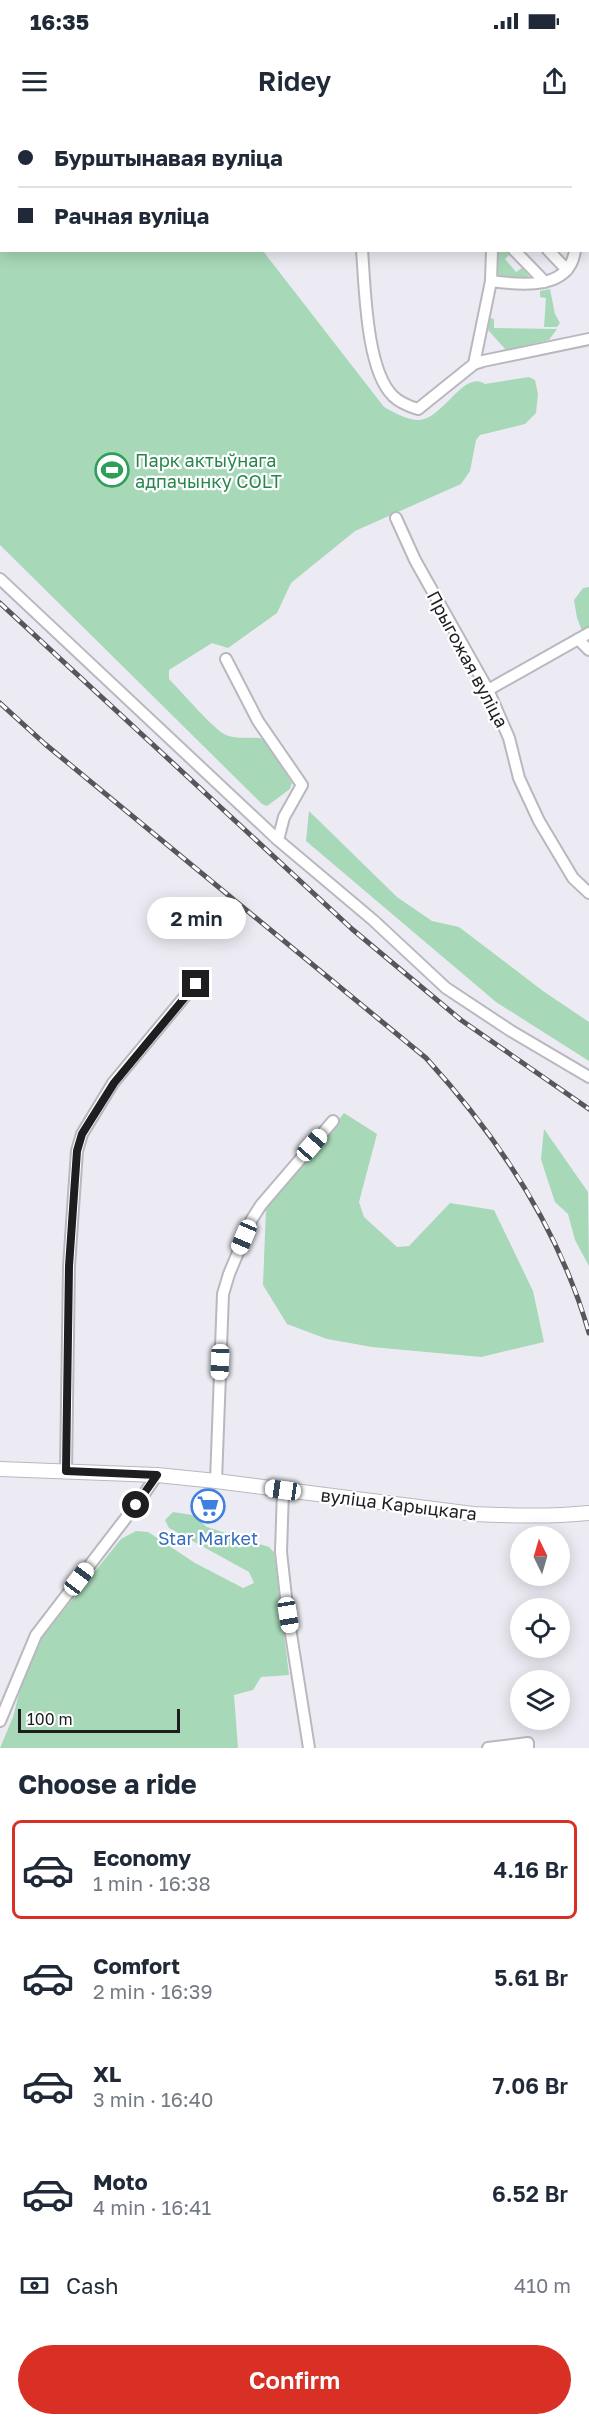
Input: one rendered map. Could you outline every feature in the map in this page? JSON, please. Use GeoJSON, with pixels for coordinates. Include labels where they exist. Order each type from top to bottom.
{"type":"FeatureCollection","features":[{"type":"Feature","properties":{"kind":"street"},"geometry":{"type":"LineString","coordinates":[[362,252],[370,335],[378,372],[391,395],[401,403],[418,409],[474,364],[589,339]]}},
{"type":"Feature","properties":{"kind":"street"},"geometry":{"type":"LineString","coordinates":[[474,364],[491,281],[492,252]]}},
{"type":"Feature","properties":{"kind":"street"},"geometry":{"type":"LineString","coordinates":[[516,252],[545,282]]}},
{"type":"Feature","properties":{"kind":"street"},"geometry":{"type":"LineString","coordinates":[[550,252],[567,270]]}},
{"type":"Feature","properties":{"kind":"street"},"geometry":{"type":"LineString","coordinates":[[491,281],[513,284],[545,282],[567,270],[572,264],[575,252]]}},
{"type":"Feature","properties":{"kind":"street","name":"Прыгожая вуліца"},"geometry":{"type":"LineString","coordinates":[[396,518],[415,560],[488,690],[509,738],[519,778],[539,821],[573,878],[589,893]]}},
{"type":"Feature","properties":{"kind":"street"},"geometry":{"type":"LineString","coordinates":[[0,579],[278,840],[372,920],[446,988],[511,1031],[589,1077]]}},
{"type":"Feature","properties":{"kind":"street"},"geometry":{"type":"LineString","coordinates":[[488,690],[589,633]]}},
{"type":"Feature","properties":{"kind":"street"},"geometry":{"type":"LineString","coordinates":[[578,639],[589,650]]}},
{"type":"Feature","properties":{"kind":"street"},"geometry":{"type":"LineString","coordinates":[[226,659],[258,720],[302,785],[284,818],[278,840]]}},
{"type":"Feature","properties":{"kind":"street"},"geometry":{"type":"LineString","coordinates":[[66,1471],[69,1278],[77,1151],[82,1134],[114,1083],[196,984]]}},
{"type":"Feature","properties":{"kind":"street"},"geometry":{"type":"LineString","coordinates":[[216,1481],[221,1315],[229,1274],[252,1219],[261,1205],[333,1121]]}},
{"type":"Feature","properties":{"kind":"street","name":"вуліца Карыцкага"},"geometry":{"type":"LineString","coordinates":[[0,1469],[157,1475],[473,1514],[514,1517],[589,1513]]}},
{"type":"Feature","properties":{"kind":"street"},"geometry":{"type":"LineString","coordinates":[[0,1721],[36,1635],[157,1475]]}},
{"type":"Feature","properties":{"kind":"street"},"geometry":{"type":"LineString","coordinates":[[283,1490],[281,1552],[288,1615],[309,1748]]}},
{"type":"Feature","properties":{"kind":"street"},"geometry":{"type":"LineString","coordinates":[[488,1748],[528,1743],[528,1748]]}},
{"type":"Feature","properties":{"kind":"green space"},"geometry":{"type":"Polygon","coordinates":[[[0,252],[264,252],[384,407],[410,419],[428,418],[469,383],[477,381],[485,384],[529,377],[535,380],[538,394],[536,413],[525,424],[480,435],[476,440],[470,471],[461,484],[355,531],[291,583],[277,613],[228,648],[212,643],[169,670],[169,679],[221,732],[235,737],[263,739],[292,783],[290,789],[267,806],[262,804],[0,545],[0,252]]]}},
{"type":"Feature","properties":{"kind":"green space"},"geometry":{"type":"Polygon","coordinates":[[[497,252],[508,252],[509,255],[505,259],[516,272],[522,268],[529,276],[527,280],[501,278],[496,271],[497,252]]]}},
{"type":"Feature","properties":{"kind":"green space"},"geometry":{"type":"Polygon","coordinates":[[[550,289],[555,314],[560,323],[557,327],[544,327],[546,298],[540,297],[540,291],[550,289]]]}},
{"type":"Feature","properties":{"kind":"green space"},"geometry":{"type":"Polygon","coordinates":[[[490,318],[494,319],[494,328],[557,329],[549,340],[506,350],[488,330],[490,318]]]}},
{"type":"Feature","properties":{"kind":"green space"},"geometry":{"type":"Polygon","coordinates":[[[589,587],[589,649],[577,618],[574,600],[583,588],[589,587]]]}},
{"type":"Feature","properties":{"kind":"green space"},"geometry":{"type":"Polygon","coordinates":[[[309,811],[397,897],[432,921],[459,927],[543,991],[589,1022],[589,1061],[496,1002],[306,841],[309,811]]]}},
{"type":"Feature","properties":{"kind":"green space"},"geometry":{"type":"Polygon","coordinates":[[[344,1113],[377,1134],[359,1202],[364,1217],[397,1247],[409,1246],[450,1203],[494,1210],[533,1291],[544,1342],[481,1357],[372,1347],[327,1339],[287,1324],[263,1285],[266,1209],[344,1113]]]}},
{"type":"Feature","properties":{"kind":"green space"},"geometry":{"type":"Polygon","coordinates":[[[544,1129],[588,1192],[589,1266],[575,1240],[568,1214],[555,1202],[546,1175],[541,1159],[544,1129]]]}},
{"type":"Feature","properties":{"kind":"green space"},"geometry":{"type":"Polygon","coordinates":[[[173,1512],[192,1515],[207,1527],[269,1547],[274,1552],[289,1675],[261,1677],[253,1690],[234,1695],[238,1748],[0,1748],[13,1717],[21,1686],[43,1636],[121,1539],[136,1531],[148,1532],[195,1563],[243,1588],[254,1583],[249,1572],[169,1528],[165,1520],[173,1512]]]}},
{"type":"Feature","properties":{"kind":"railway"},"geometry":{"type":"LineString","coordinates":[[0,603],[352,929],[461,1020],[589,1109]]}},
{"type":"Feature","properties":{"kind":"railway"},"geometry":{"type":"LineString","coordinates":[[0,703],[45,744],[426,1058],[478,1120],[524,1186],[561,1257],[589,1333]]}},
{"type":"Feature","properties":{"kind":"place","name":"Парк актыўнага адпачынку COLT"},"geometry":{"type":"Point","coordinates":[112,470]}},
{"type":"Feature","properties":{"kind":"place","name":"Star Market"},"geometry":{"type":"Point","coordinates":[208,1506]}},
{"type":"Feature","properties":{"kind":"route"},"geometry":{"type":"LineString","coordinates":[[136,1505],[157,1475],[66,1471],[69,1286],[77,1151],[82,1134],[114,1083],[196,984]]}}]}
